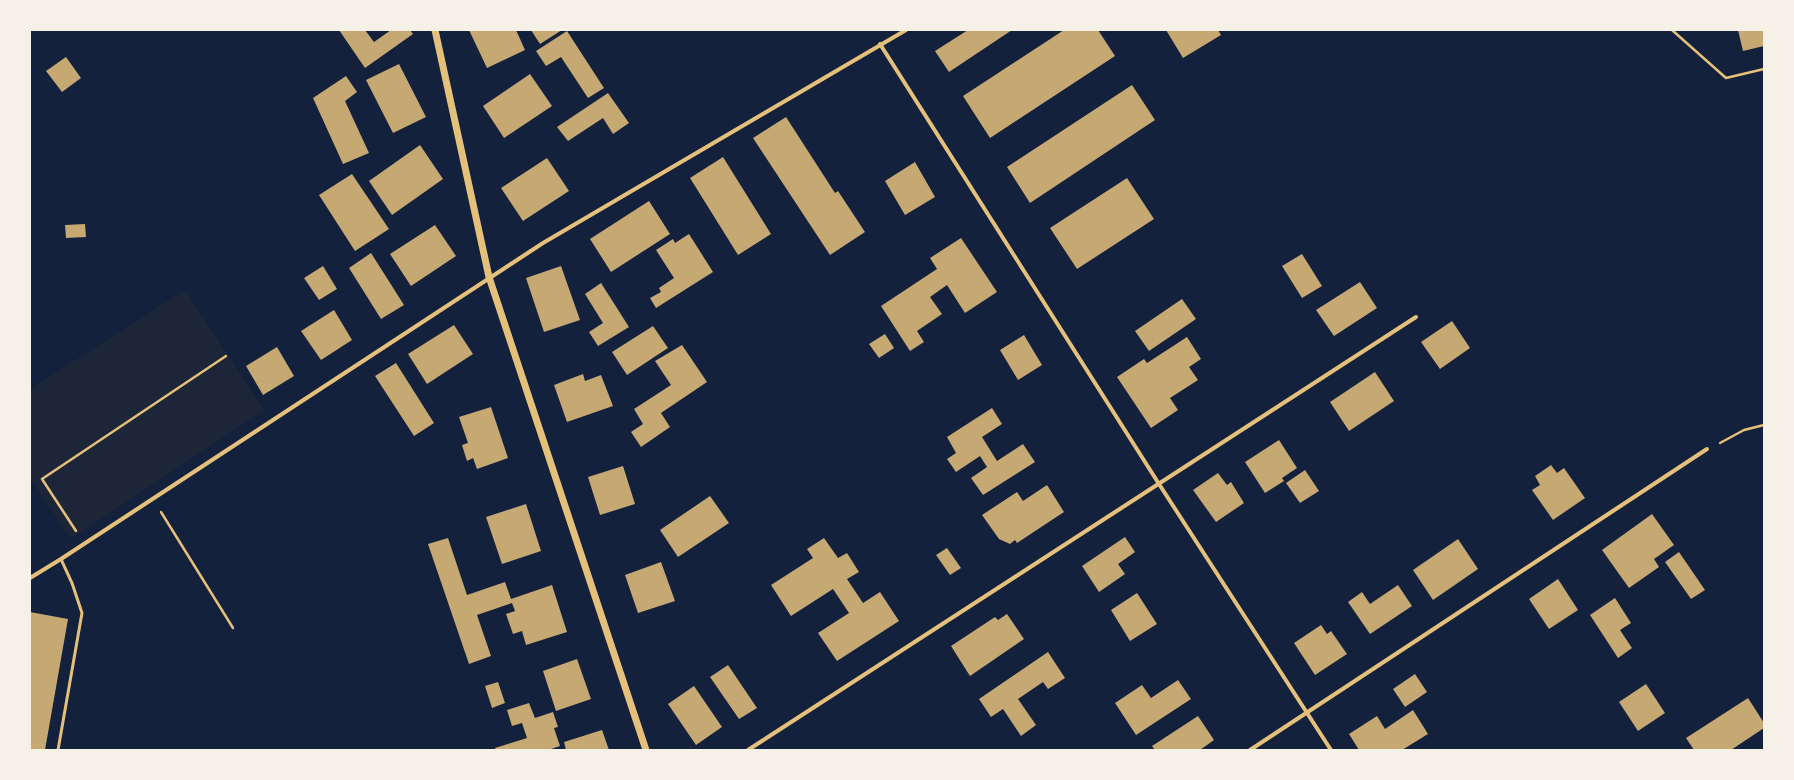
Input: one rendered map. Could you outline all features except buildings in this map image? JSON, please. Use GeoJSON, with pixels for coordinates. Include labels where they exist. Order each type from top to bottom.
{"type":"FeatureCollection","features":[{"type":"Feature","properties":{"kind":"street"},"geometry":{"type":"LineString","coordinates":[[435,30],[489,277],[646,750]]}},
{"type":"Feature","properties":{"kind":"street"},"geometry":{"type":"LineString","coordinates":[[30,578],[543,242],[906,30]]}},
{"type":"Feature","properties":{"kind":"street"},"geometry":{"type":"LineString","coordinates":[[880,44],[1159,484],[1331,750]]}},
{"type":"Feature","properties":{"kind":"street"},"geometry":{"type":"LineString","coordinates":[[748,750],[1416,317]]}},
{"type":"Feature","properties":{"kind":"street"},"geometry":{"type":"LineString","coordinates":[[1250,750],[1707,450]]}},
{"type":"Feature","properties":{"kind":"lane"},"geometry":{"type":"LineString","coordinates":[[58,750],[82,613],[72,583],[61,559]]}},
{"type":"Feature","properties":{"kind":"path"},"geometry":{"type":"LineString","coordinates":[[1672,30],[1726,78],[1764,69]]}},
{"type":"Feature","properties":{"kind":"path"},"geometry":{"type":"LineString","coordinates":[[84,544],[42,479],[226,356]]}},
{"type":"Feature","properties":{"kind":"path"},"geometry":{"type":"LineString","coordinates":[[1707,450],[1744,430],[1764,425]]}},
{"type":"Feature","properties":{"kind":"path"},"geometry":{"type":"LineString","coordinates":[[152,498],[233,628]]}},
{"type":"Feature","properties":{"kind":"shaded area"},"geometry":{"type":"Polygon","coordinates":[[[185,290],[264,410],[71,539],[30,478],[30,389],[185,290]]]}}]}
